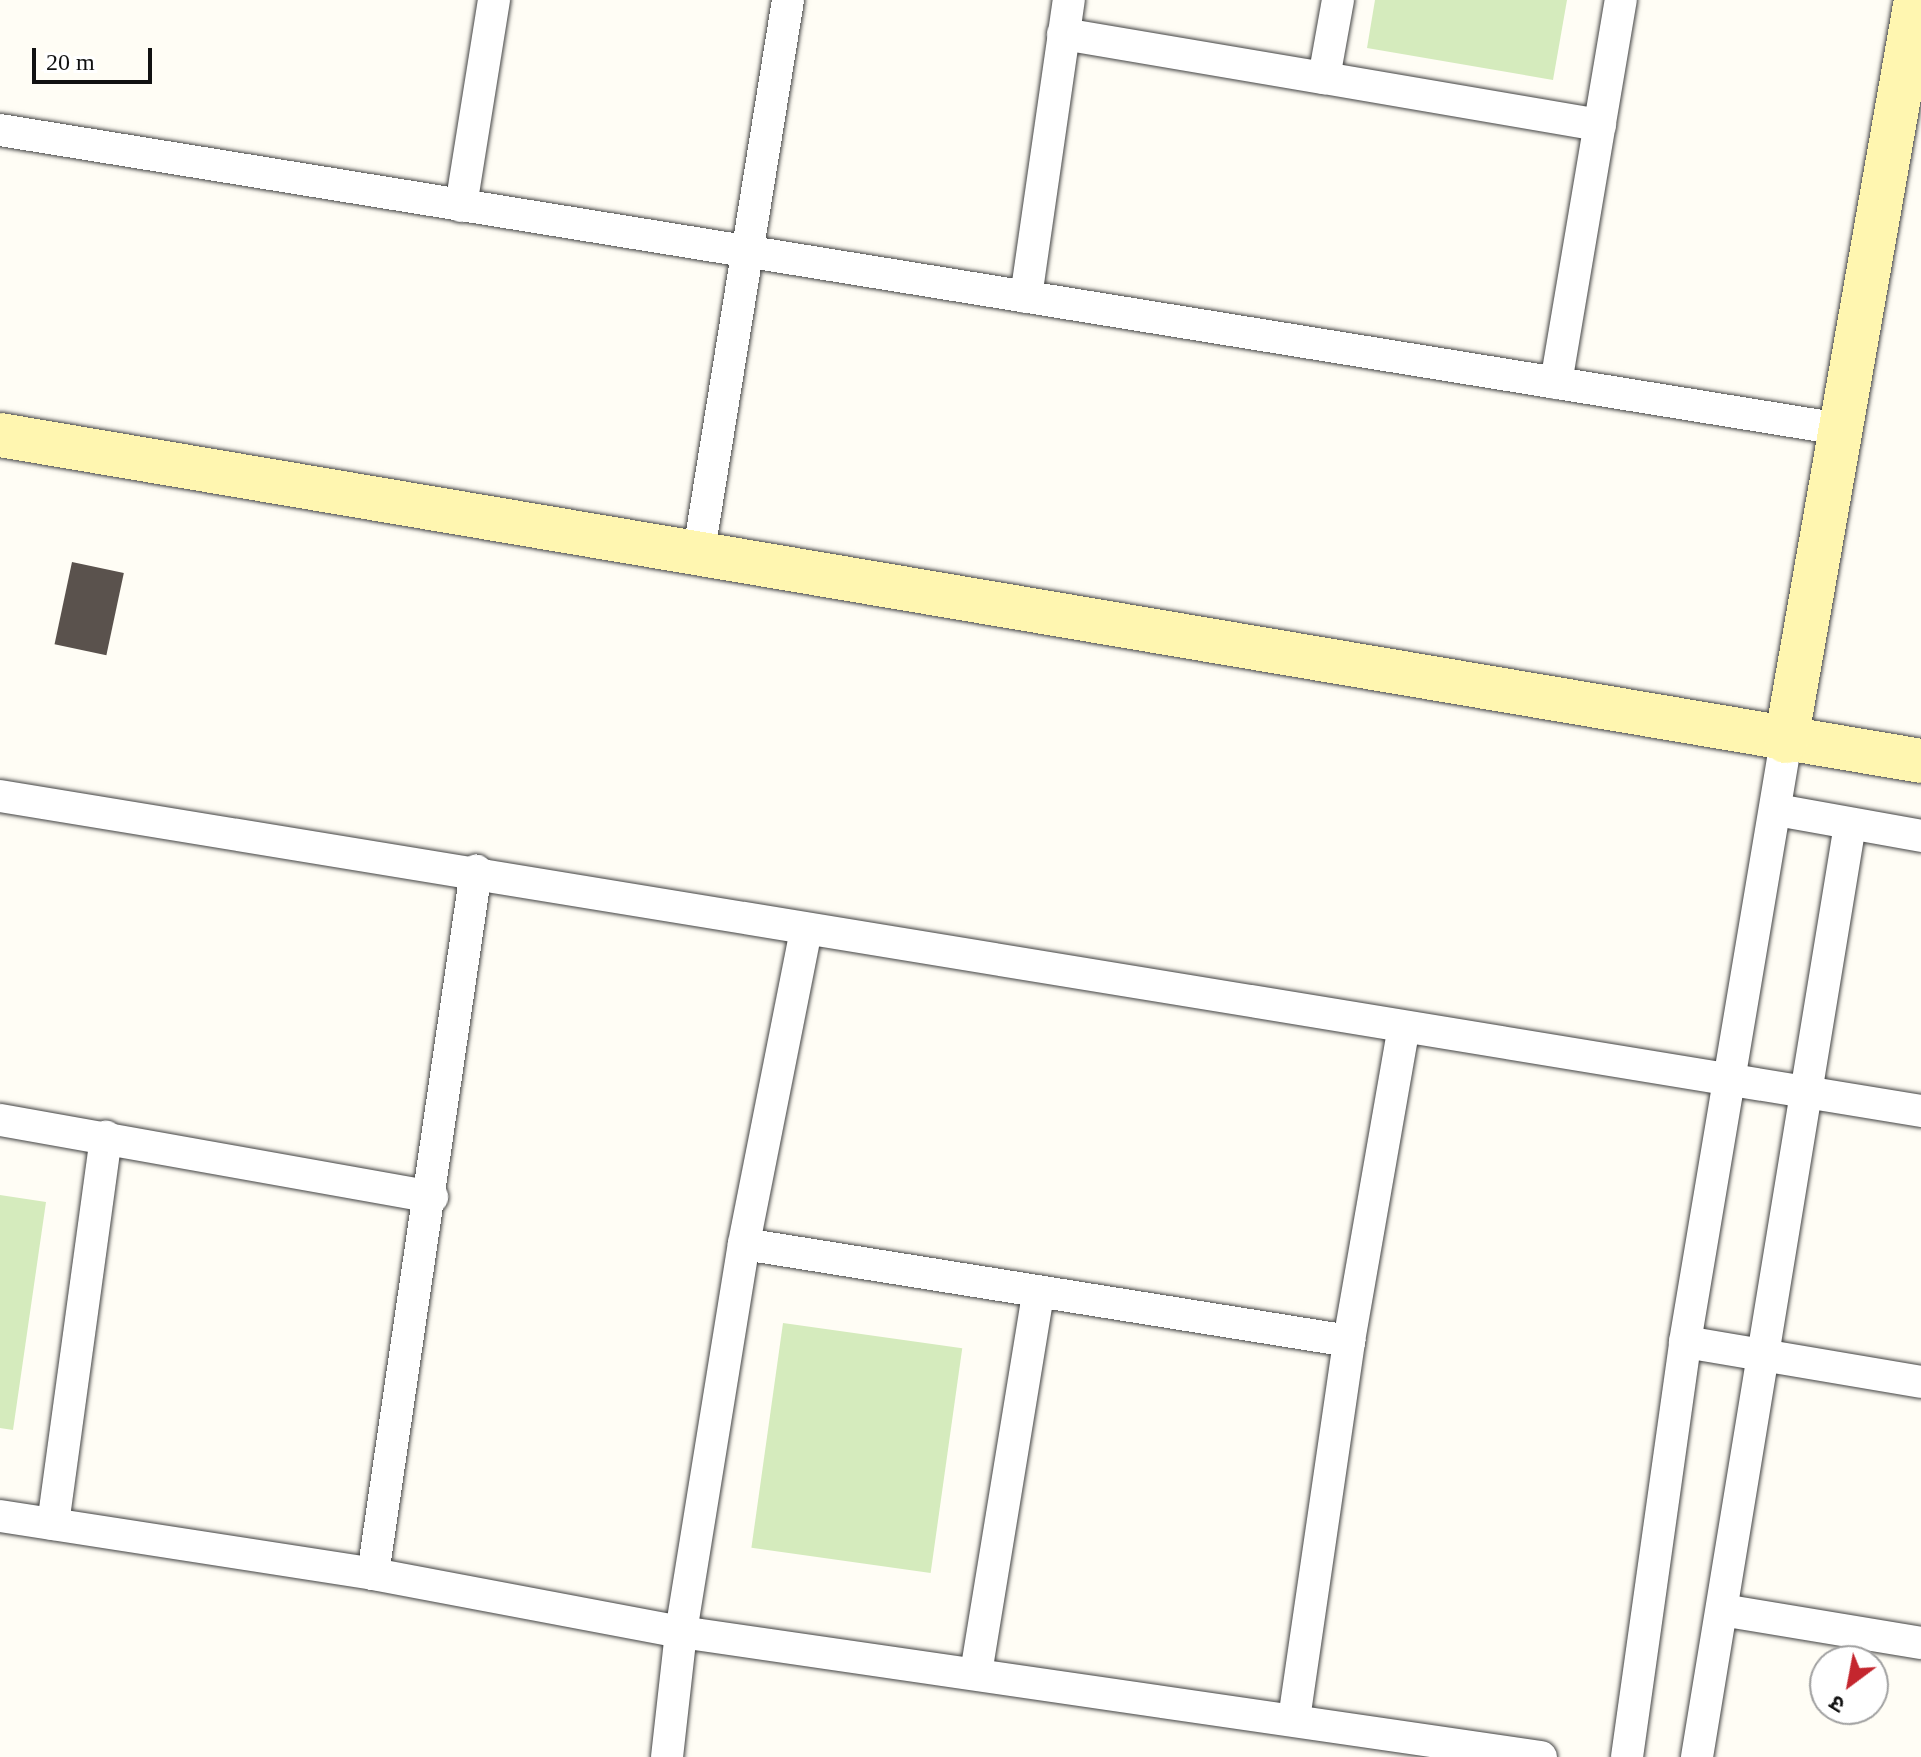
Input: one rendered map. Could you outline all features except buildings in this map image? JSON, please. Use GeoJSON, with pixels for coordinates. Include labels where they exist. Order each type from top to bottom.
{"type":"FeatureCollection","features":[{"type":"Feature","properties":{"kind":"street"},"geometry":{"type":"LineString","coordinates":[[461,206],[494,0]]}},
{"type":"Feature","properties":{"kind":"street"},"geometry":{"type":"LineString","coordinates":[[698,557],[788,0]]}},
{"type":"Feature","properties":{"kind":"street"},"geometry":{"type":"LineString","coordinates":[[1026,297],[1069,0]]}},
{"type":"Feature","properties":{"kind":"street"},"geometry":{"type":"LineString","coordinates":[[1324,78],[1338,0]]}},
{"type":"Feature","properties":{"kind":"street"},"geometry":{"type":"LineString","coordinates":[[1556,383],[1621,0]]}},
{"type":"Feature","properties":{"kind":"street"},"geometry":{"type":"LineString","coordinates":[[1627,1757],[1685,1342],[1777,810],[1786,741],[1916,0]]}},
{"type":"Feature","properties":{"kind":"street"},"geometry":{"type":"LineString","coordinates":[[1063,34],[1600,125]]}},
{"type":"Feature","properties":{"kind":"street"},"geometry":{"type":"LineString","coordinates":[[0,130],[1840,429]]}},
{"type":"Feature","properties":{"kind":"street"},"geometry":{"type":"LineString","coordinates":[[1,441],[1786,741],[1921,761]]}},
{"type":"Feature","properties":{"kind":"street"},"geometry":{"type":"LineString","coordinates":[[0,796],[476,871],[1403,1030],[1805,1090],[1921,1111]]}},
{"type":"Feature","properties":{"kind":"street"},"geometry":{"type":"LineString","coordinates":[[1777,810],[1921,836]]}},
{"type":"Feature","properties":{"kind":"street"},"geometry":{"type":"LineString","coordinates":[[1697,1757],[1850,825]]}},
{"type":"Feature","properties":{"kind":"street"},"geometry":{"type":"LineString","coordinates":[[373,1574],[432,1197],[476,871]]}},
{"type":"Feature","properties":{"kind":"street"},"geometry":{"type":"LineString","coordinates":[[667,1757],[681,1632],[744,1244],[806,930]]}},
{"type":"Feature","properties":{"kind":"street"},"geometry":{"type":"LineString","coordinates":[[1294,1719],[1349,1341],[1403,1030]]}},
{"type":"Feature","properties":{"kind":"street"},"geometry":{"type":"LineString","coordinates":[[0,1120],[432,1197]]}},
{"type":"Feature","properties":{"kind":"street"},"geometry":{"type":"LineString","coordinates":[[53,1524],[106,1137]]}},
{"type":"Feature","properties":{"kind":"street"},"geometry":{"type":"LineString","coordinates":[[744,1244],[1038,1295],[1349,1341]]}},
{"type":"Feature","properties":{"kind":"street"},"geometry":{"type":"LineString","coordinates":[[976,1673],[1038,1295]]}},
{"type":"Feature","properties":{"kind":"street"},"geometry":{"type":"LineString","coordinates":[[1685,1342],[1921,1382]]}},
{"type":"Feature","properties":{"kind":"street"},"geometry":{"type":"LineString","coordinates":[[0,1516],[373,1574],[681,1632],[1541,1757]]}},
{"type":"Feature","properties":{"kind":"street"},"geometry":{"type":"LineString","coordinates":[[1722,1610],[1921,1643]]}},
{"type":"Feature","properties":{"kind":"green space"},"geometry":{"type":"Polygon","coordinates":[[[1375,0],[1567,0],[1553,80],[1367,48],[1375,0]]]}},
{"type":"Feature","properties":{"kind":"green space"},"geometry":{"type":"Polygon","coordinates":[[[0,1195],[46,1202],[13,1430],[0,1428],[0,1195]]]}},
{"type":"Feature","properties":{"kind":"green space"},"geometry":{"type":"Polygon","coordinates":[[[783,1323],[962,1348],[931,1573],[751,1548],[783,1323]]]}}]}
